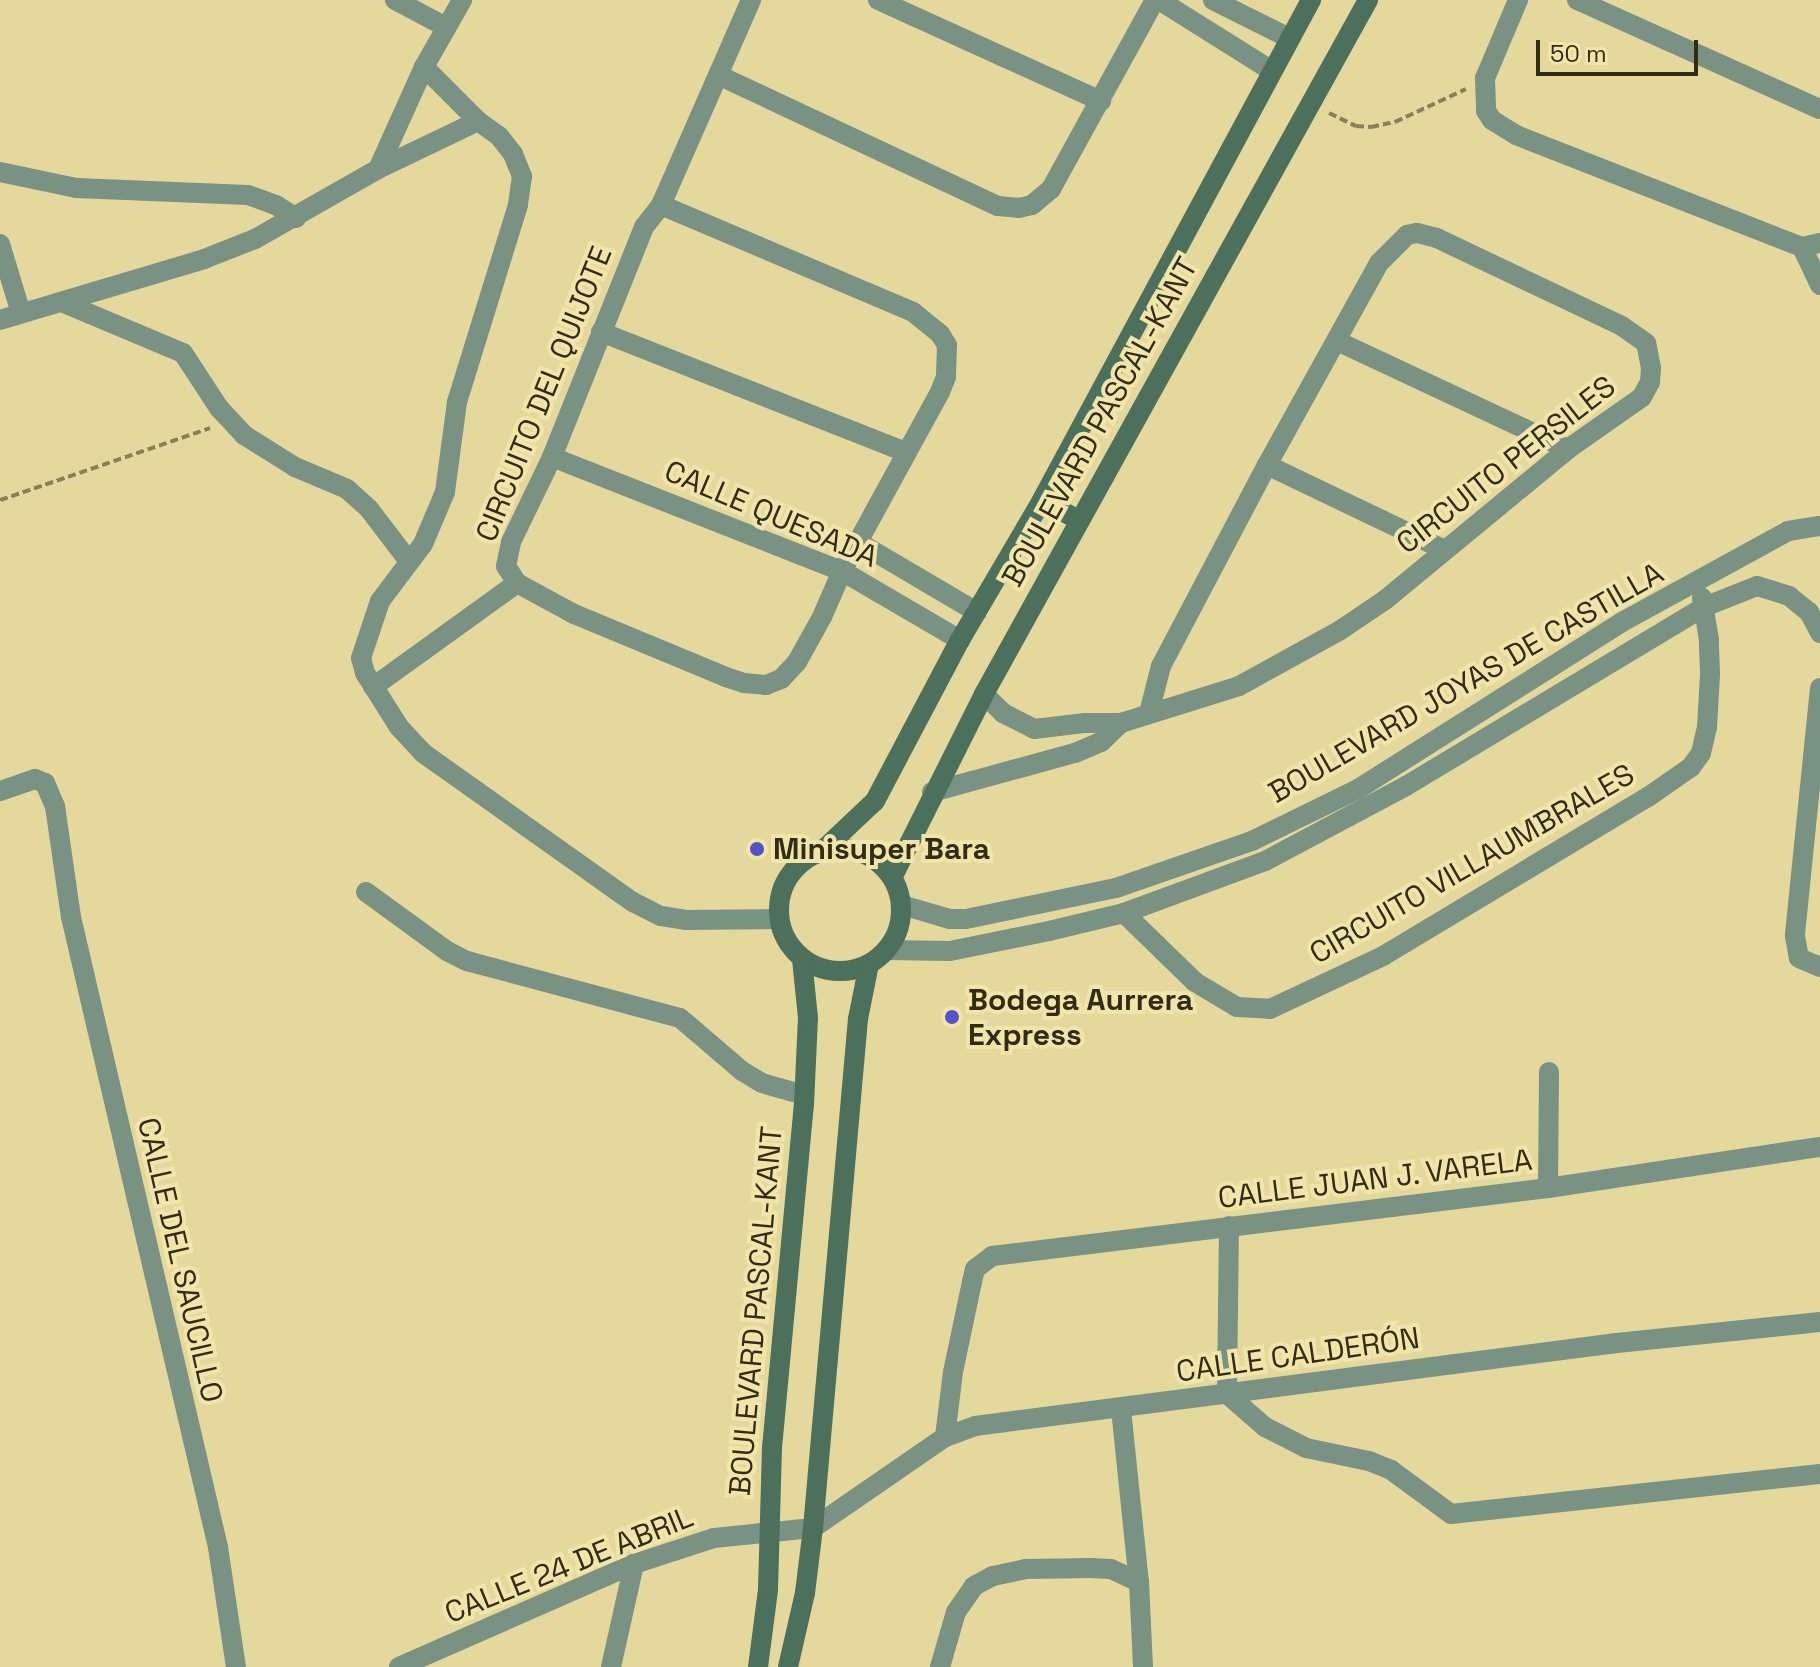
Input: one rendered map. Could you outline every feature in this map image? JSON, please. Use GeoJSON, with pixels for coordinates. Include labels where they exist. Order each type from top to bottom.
{"type":"FeatureCollection","features":[{"type":"Feature","properties":{"kind":"street"},"geometry":{"type":"LineString","coordinates":[[395,0],[446,27]]}},
{"type":"Feature","properties":{"kind":"street"},"geometry":{"type":"LineString","coordinates":[[378,169],[424,67],[462,0]]}},
{"type":"Feature","properties":{"kind":"street","name":"CIRCUITO DEL QUIJOTE"},"geometry":{"type":"LineString","coordinates":[[661,205],[913,312],[940,334],[947,345],[946,377],[797,662],[781,679],[766,685],[726,677],[574,614],[517,583],[506,566],[511,542],[552,457],[644,227],[661,205],[751,0]]}},
{"type":"Feature","properties":{"kind":"street"},"geometry":{"type":"LineString","coordinates":[[878,0],[1101,101]]}},
{"type":"Feature","properties":{"kind":"street"},"geometry":{"type":"LineString","coordinates":[[718,75],[998,206],[1019,208],[1032,205],[1051,189],[1157,0],[1272,71]]}},
{"type":"Feature","properties":{"kind":"street"},"geometry":{"type":"LineString","coordinates":[[1213,0],[1289,38]]}},
{"type":"Feature","properties":{"kind":"street","name":"BOULEVARD PASCAL-KANT"},"geometry":{"type":"LineString","coordinates":[[823,850],[875,801],[960,640],[1042,500],[1311,0]]}},
{"type":"Feature","properties":{"kind":"street","name":"BOULEVARD PASCAL-KANT"},"geometry":{"type":"LineString","coordinates":[[893,876],[932,792],[984,694],[1368,0]]}},
{"type":"Feature","properties":{"kind":"street"},"geometry":{"type":"LineString","coordinates":[[1518,0],[1485,78],[1486,111],[1492,120],[1516,135],[1811,245],[1820,285]]}},
{"type":"Feature","properties":{"kind":"street"},"geometry":{"type":"LineString","coordinates":[[1577,0],[1820,109]]}},
{"type":"Feature","properties":{"kind":"street"},"geometry":{"type":"LineString","coordinates":[[424,67],[478,121],[499,136],[513,154],[522,176],[518,205],[457,402],[445,492],[432,530],[380,601],[368,629],[361,658],[373,687],[399,727],[423,753],[633,902],[661,916],[686,920],[778,919]]}},
{"type":"Feature","properties":{"kind":"street"},"geometry":{"type":"LineString","coordinates":[[0,320],[204,259],[255,239],[378,169],[478,121]]}},
{"type":"Feature","properties":{"kind":"street"},"geometry":{"type":"LineString","coordinates":[[0,172],[76,188],[248,195],[276,205],[296,218]]}},
{"type":"Feature","properties":{"kind":"street","name":"CIRCUITO PERSILES"},"geometry":{"type":"LineString","coordinates":[[984,694],[1003,713],[1034,729],[1084,723],[1121,723],[1239,686],[1339,631],[1385,600],[1442,549],[1568,449],[1642,397],[1650,382],[1651,368],[1646,343],[1622,326],[1437,238],[1417,233],[1407,235],[1379,263],[1267,465],[1173,640],[1161,666],[1149,713]]}},
{"type":"Feature","properties":{"kind":"street"},"geometry":{"type":"LineString","coordinates":[[0,244],[21,313]]}},
{"type":"Feature","properties":{"kind":"street"},"geometry":{"type":"LineString","coordinates":[[64,303],[183,353],[231,421],[262,448],[347,489],[369,509],[408,560]]}},
{"type":"Feature","properties":{"kind":"street"},"geometry":{"type":"LineString","coordinates":[[601,332],[905,452]]}},
{"type":"Feature","properties":{"kind":"street"},"geometry":{"type":"LineString","coordinates":[[1337,341],[1568,449]]}},
{"type":"Feature","properties":{"kind":"street","name":"CALLE QUESADA"},"geometry":{"type":"LineString","coordinates":[[552,457],[842,571],[960,640]]}},
{"type":"Feature","properties":{"kind":"street"},"geometry":{"type":"LineString","coordinates":[[1267,465],[1442,549]]}},
{"type":"Feature","properties":{"kind":"street"},"geometry":{"type":"LineString","coordinates":[[1042,500],[1080,521]]}},
{"type":"Feature","properties":{"kind":"street","name":"BOULEVARD JOYAS DE CASTILLA"},"geometry":{"type":"LineString","coordinates":[[902,905],[950,919],[966,919],[1116,888],[1252,841],[1358,789],[1622,622],[1788,531],[1820,526]]}},
{"type":"Feature","properties":{"kind":"street","name":"CALLE QUESADA"},"geometry":{"type":"LineString","coordinates":[[858,542],[977,612]]}},
{"type":"Feature","properties":{"kind":"street","name":"CIRCUITO VILLAUMBRALES"},"geometry":{"type":"LineString","coordinates":[[1124,913],[1195,982],[1237,1007],[1270,1009],[1383,956],[1658,791],[1691,767],[1701,753],[1707,728],[1710,674],[1704,607],[1698,582]]}},
{"type":"Feature","properties":{"kind":"street"},"geometry":{"type":"LineString","coordinates":[[373,687],[517,583]]}},
{"type":"Feature","properties":{"kind":"street","name":"BOULEVARD JOYAS DE CASTILLA"},"geometry":{"type":"LineString","coordinates":[[887,950],[950,951],[1124,913],[1211,883],[1315,837],[1704,607],[1757,586],[1789,596],[1809,612],[1820,633]]}},
{"type":"Feature","properties":{"kind":"street"},"geometry":{"type":"LineString","coordinates":[[1820,688],[1808,838],[1795,936],[1799,958],[1820,967]]}},
{"type":"Feature","properties":{"kind":"street","name":"CIRCUITO PERSILES"},"geometry":{"type":"LineString","coordinates":[[932,792],[1075,753],[1101,742],[1121,723]]}},
{"type":"Feature","properties":{"kind":"street","name":"CALLE DEL SAUCILLO"},"geometry":{"type":"LineString","coordinates":[[0,791],[35,779],[45,783],[55,806],[62,867],[131,1186],[218,1547],[236,1667]]}},
{"type":"Feature","properties":{"kind":"street"},"geometry":{"type":"LineString","coordinates":[[1808,838],[1820,855]]}},
{"type":"Feature","properties":{"kind":"street"},"geometry":{"type":"LineString","coordinates":[[849,848],[874,857],[893,876],[902,905],[899,929],[887,950],[869,964],[846,971],[823,969],[802,959],[786,942],[778,919],[779,897],[787,876],[803,860],[823,850],[849,848]]}},
{"type":"Feature","properties":{"kind":"street"},"geometry":{"type":"LineString","coordinates":[[366,892],[457,956],[680,1018],[742,1071],[762,1083],[804,1095]]}},
{"type":"Feature","properties":{"kind":"street","name":"BOULEVARD PASCAL-KANT"},"geometry":{"type":"LineString","coordinates":[[758,1667],[768,1590],[772,1448],[804,1095],[808,1018],[802,959]]}},
{"type":"Feature","properties":{"kind":"street"},"geometry":{"type":"LineString","coordinates":[[788,1667],[805,1593],[813,1528],[858,1019],[869,964]]}},
{"type":"Feature","properties":{"kind":"street"},"geometry":{"type":"LineString","coordinates":[[1548,1188],[1549,1072]]}},
{"type":"Feature","properties":{"kind":"street","name":"CALLE JUAN J. VARELA"},"geometry":{"type":"LineString","coordinates":[[945,1437],[953,1372],[975,1269],[992,1256],[1548,1188],[1820,1147]]}},
{"type":"Feature","properties":{"kind":"street"},"geometry":{"type":"LineString","coordinates":[[1229,1226],[1227,1394],[1277,1434],[1306,1448],[1369,1461],[1391,1470],[1451,1514],[1820,1474]]}},
{"type":"Feature","properties":{"kind":"street","name":"CALLE CALDERÓN"},"geometry":{"type":"LineString","coordinates":[[813,1528],[945,1437],[1009,1419],[1121,1409],[1617,1343],[1820,1322]]}},
{"type":"Feature","properties":{"kind":"street"},"geometry":{"type":"LineString","coordinates":[[1121,1409],[1139,1582],[1142,1661],[1124,1667]]}},
{"type":"Feature","properties":{"kind":"street","name":"CALLE 24 DE ABRIL"},"geometry":{"type":"LineString","coordinates":[[399,1667],[634,1564],[714,1538],[813,1528]]}},
{"type":"Feature","properties":{"kind":"street"},"geometry":{"type":"LineString","coordinates":[[611,1667],[634,1564]]}},
{"type":"Feature","properties":{"kind":"street"},"geometry":{"type":"LineString","coordinates":[[940,1667],[956,1612],[974,1586],[993,1576],[1025,1569],[1091,1568],[1111,1569],[1139,1582]]}},
{"type":"Feature","properties":{"kind":"path"},"geometry":{"type":"LineString","coordinates":[[1309,103],[1356,126],[1371,127],[1395,122],[1485,78]]}},
{"type":"Feature","properties":{"kind":"path"},"geometry":{"type":"LineString","coordinates":[[0,500],[231,421]]}},
{"type":"Feature","properties":{"kind":"place","name":"Minisuper Bara"},"geometry":{"type":"Point","coordinates":[757,849]}},
{"type":"Feature","properties":{"kind":"place","name":"Bodega Aurrera Express"},"geometry":{"type":"Point","coordinates":[952,1017]}}]}
